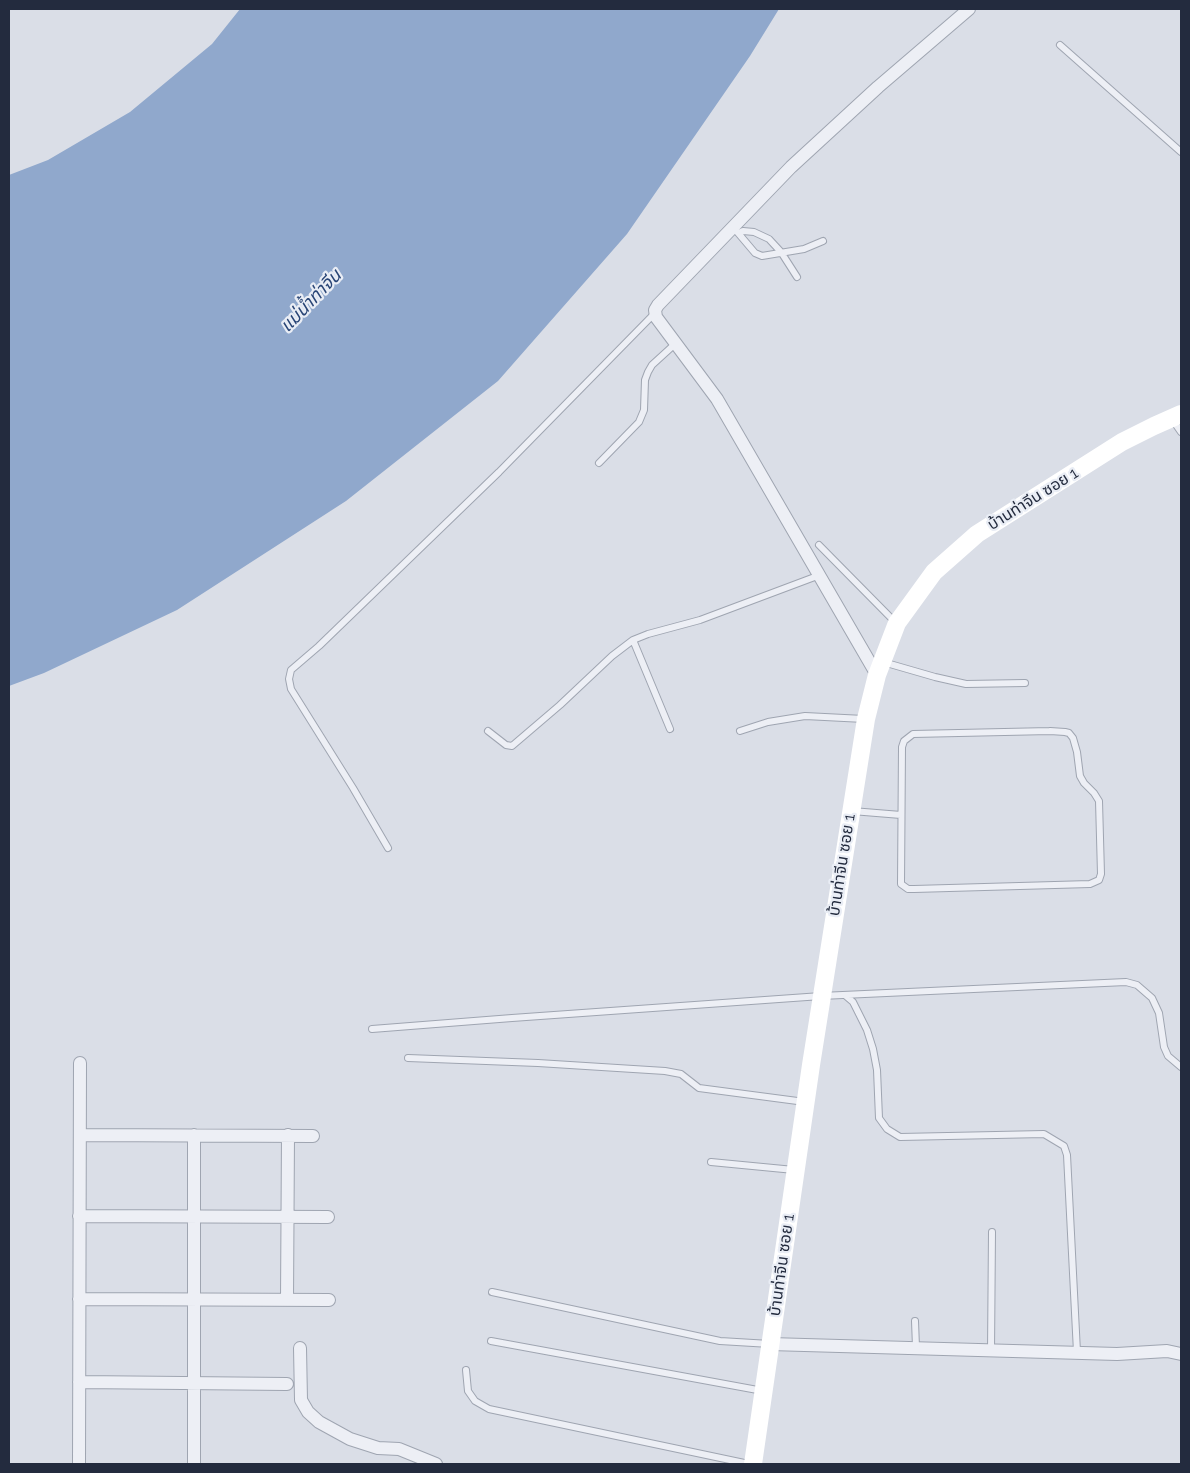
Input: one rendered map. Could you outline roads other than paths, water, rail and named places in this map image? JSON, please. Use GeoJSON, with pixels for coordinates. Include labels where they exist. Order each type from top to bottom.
{"type":"FeatureCollection","features":[{"type":"Feature","properties":{"kind":"street"},"geometry":{"type":"LineString","coordinates":[[879,668],[820,575],[717,399],[675,344],[655,313],[658,305],[736,230],[791,167],[878,87],[969,9]]}},
{"type":"Feature","properties":{"kind":"street","name":"บ้านท่าจีน ซอย 1"},"geometry":{"type":"LineString","coordinates":[[753,1464],[821,996],[866,719],[879,668],[897,623],[934,572],[977,534],[1122,442],[1176,416]]}},
{"type":"Feature","properties":{"kind":"street"},"geometry":{"type":"LineString","coordinates":[[79,1464],[80,1063]]}},
{"type":"Feature","properties":{"kind":"street"},"geometry":{"type":"LineString","coordinates":[[80,1135],[313,1136]]}},
{"type":"Feature","properties":{"kind":"street"},"geometry":{"type":"LineString","coordinates":[[194,1135],[194,1464]]}},
{"type":"Feature","properties":{"kind":"street"},"geometry":{"type":"LineString","coordinates":[[287,1300],[288,1135]]}},
{"type":"Feature","properties":{"kind":"street"},"geometry":{"type":"LineString","coordinates":[[79,1216],[328,1218]]}},
{"type":"Feature","properties":{"kind":"street"},"geometry":{"type":"LineString","coordinates":[[79,1299],[330,1300]]}},
{"type":"Feature","properties":{"kind":"street"},"geometry":{"type":"LineString","coordinates":[[770,1344],[1117,1354],[1167,1351],[1181,1354]]}},
{"type":"Feature","properties":{"kind":"street"},"geometry":{"type":"LineString","coordinates":[[300,1348],[301,1400],[308,1412],[319,1422],[350,1439],[378,1448],[399,1450],[436,1464]]}},
{"type":"Feature","properties":{"kind":"street"},"geometry":{"type":"LineString","coordinates":[[79,1382],[287,1384]]}},
{"type":"Feature","properties":{"kind":"lane"},"geometry":{"type":"LineString","coordinates":[[1060,45],[1181,152]]}},
{"type":"Feature","properties":{"kind":"lane"},"geometry":{"type":"LineString","coordinates":[[736,230],[760,234],[775,244],[797,277]]}},
{"type":"Feature","properties":{"kind":"lane"},"geometry":{"type":"LineString","coordinates":[[736,230],[758,255],[768,256],[804,249],[823,241]]}},
{"type":"Feature","properties":{"kind":"lane"},"geometry":{"type":"LineString","coordinates":[[388,848],[291,689],[289,679],[291,670],[319,646],[500,472],[655,313]]}},
{"type":"Feature","properties":{"kind":"lane"},"geometry":{"type":"LineString","coordinates":[[599,463],[639,422],[644,410],[645,380],[648,372],[652,365],[675,344]]}},
{"type":"Feature","properties":{"kind":"lane"},"geometry":{"type":"LineString","coordinates":[[1176,416],[1181,432]]}},
{"type":"Feature","properties":{"kind":"lane"},"geometry":{"type":"LineString","coordinates":[[819,545],[897,623]]}},
{"type":"Feature","properties":{"kind":"lane"},"geometry":{"type":"LineString","coordinates":[[488,731],[506,745],[512,746],[517,744],[612,656],[633,640],[700,620],[820,575]]}},
{"type":"Feature","properties":{"kind":"lane"},"geometry":{"type":"LineString","coordinates":[[633,640],[670,729]]}},
{"type":"Feature","properties":{"kind":"lane"},"geometry":{"type":"LineString","coordinates":[[879,668],[966,684],[1025,683]]}},
{"type":"Feature","properties":{"kind":"lane"},"geometry":{"type":"LineString","coordinates":[[740,731],[768,722],[805,716],[866,719]]}},
{"type":"Feature","properties":{"kind":"lane"},"geometry":{"type":"LineString","coordinates":[[1050,730],[1069,733],[1075,744],[1080,776],[1099,801],[1101,877],[1096,883],[1090,884],[908,889],[900,883],[901,815],[902,747],[904,741],[913,734],[1050,730]]}},
{"type":"Feature","properties":{"kind":"lane"},"geometry":{"type":"LineString","coordinates":[[851,811],[901,815]]}},
{"type":"Feature","properties":{"kind":"lane"},"geometry":{"type":"LineString","coordinates":[[372,1029],[821,996],[1126,982],[1137,985],[1152,998],[1159,1013],[1164,1047],[1168,1056],[1181,1067]]}},
{"type":"Feature","properties":{"kind":"lane"},"geometry":{"type":"LineString","coordinates":[[846,996],[856,1008],[874,1048],[880,1118],[887,1129],[900,1137],[1044,1134],[1064,1146],[1067,1155],[1076,1352]]}},
{"type":"Feature","properties":{"kind":"lane"},"geometry":{"type":"LineString","coordinates":[[408,1058],[538,1063],[665,1071],[680,1074],[699,1088],[806,1102]]}},
{"type":"Feature","properties":{"kind":"lane"},"geometry":{"type":"LineString","coordinates":[[711,1162],[795,1170]]}},
{"type":"Feature","properties":{"kind":"lane"},"geometry":{"type":"LineString","coordinates":[[991,1351],[992,1232]]}},
{"type":"Feature","properties":{"kind":"lane"},"geometry":{"type":"LineString","coordinates":[[492,1292],[720,1341],[770,1344]]}},
{"type":"Feature","properties":{"kind":"lane"},"geometry":{"type":"LineString","coordinates":[[915,1321],[916,1347]]}},
{"type":"Feature","properties":{"kind":"lane"},"geometry":{"type":"LineString","coordinates":[[491,1341],[764,1391]]}},
{"type":"Feature","properties":{"kind":"lane"},"geometry":{"type":"LineString","coordinates":[[466,1370],[468,1391],[475,1401],[489,1409],[748,1464]]}},
{"type":"Feature","properties":{"kind":"water","name":"แม่น้ำท่าจีน"},"geometry":{"type":"Polygon","coordinates":[[[240,9],[779,9],[750,56],[627,234],[498,381],[346,501],[177,610],[44,673],[9,686],[9,175],[48,160],[130,112],[212,44],[240,9]]]}}]}
